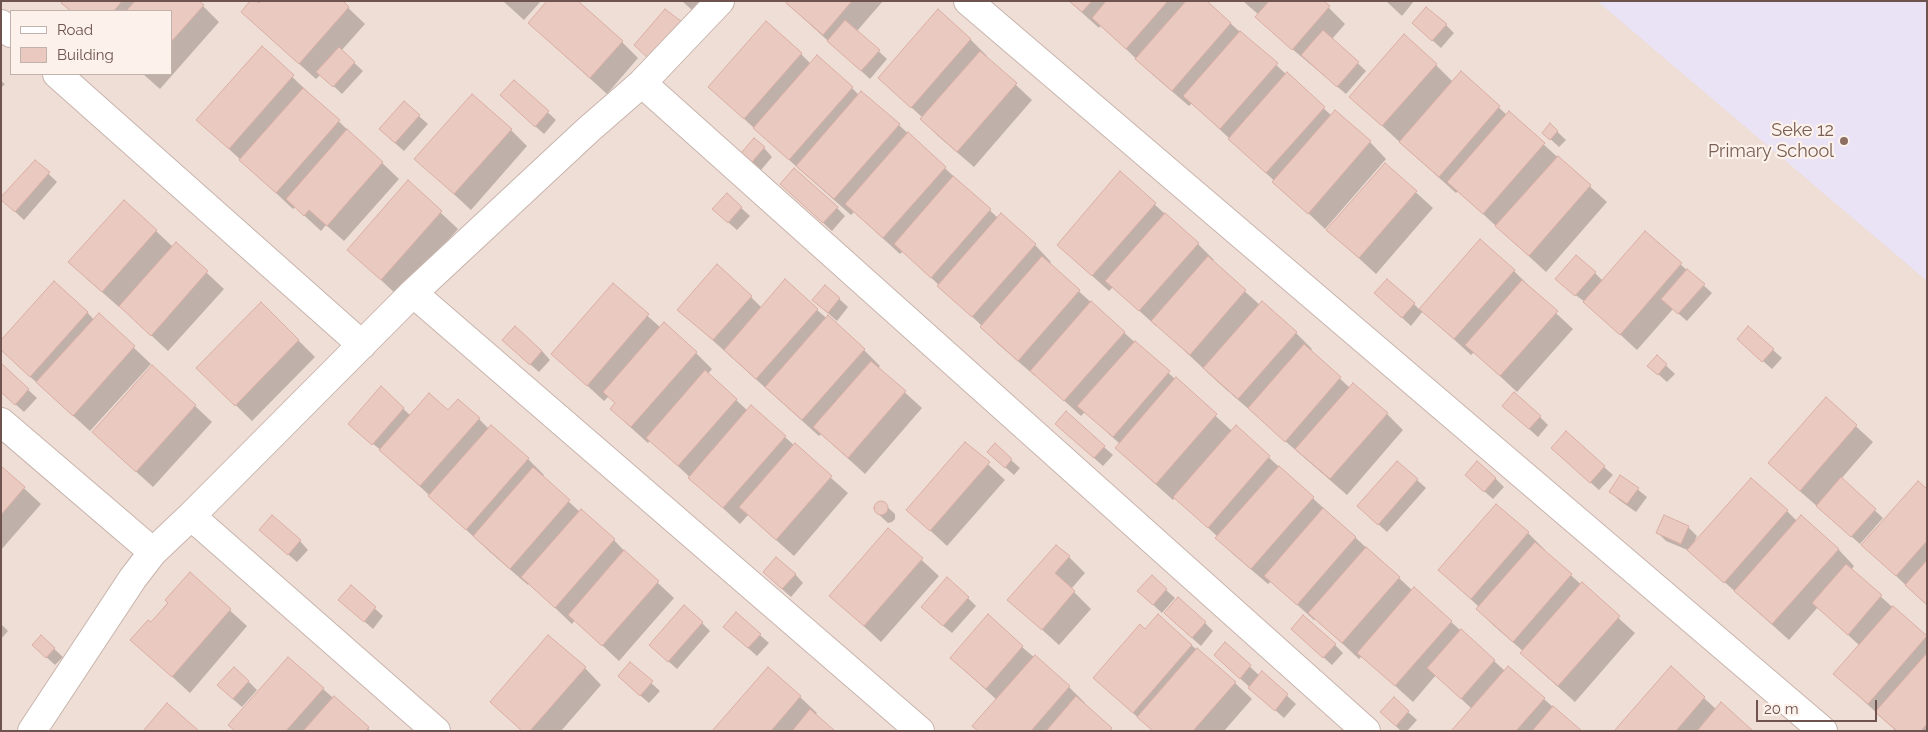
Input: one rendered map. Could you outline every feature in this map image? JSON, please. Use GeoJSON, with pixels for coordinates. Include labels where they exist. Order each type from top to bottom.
{"type":"FeatureCollection","features":[{"type":"Feature","properties":{"kind":"street"},"geometry":{"type":"LineString","coordinates":[[32,731],[133,578],[153,552],[413,293],[642,83],[720,1]]}},
{"type":"Feature","properties":{"kind":"street"},"geometry":{"type":"LineString","coordinates":[[968,1],[1823,731]]}},
{"type":"Feature","properties":{"kind":"street"},"geometry":{"type":"LineString","coordinates":[[58,75],[362,345]]}},
{"type":"Feature","properties":{"kind":"street"},"geometry":{"type":"LineString","coordinates":[[642,83],[1366,731]]}},
{"type":"Feature","properties":{"kind":"street"},"geometry":{"type":"LineString","coordinates":[[413,293],[920,731]]}},
{"type":"Feature","properties":{"kind":"street"},"geometry":{"type":"LineString","coordinates":[[1,422],[153,552]]}},
{"type":"Feature","properties":{"kind":"street"},"geometry":{"type":"LineString","coordinates":[[191,516],[436,731]]}},
{"type":"Feature","properties":{"kind":"shaded area"},"geometry":{"type":"Polygon","coordinates":[[[1,1],[1927,1],[1927,731],[1,731],[1,1]]]}},
{"type":"Feature","properties":{"kind":"shaded area","name":"Seke 12 Primary School"},"geometry":{"type":"Polygon","coordinates":[[[1597,1],[1927,1],[1927,281],[1597,1]]]}},
{"type":"Feature","properties":{"kind":"building"},"geometry":{"type":"Polygon","coordinates":[[[63,1],[122,1],[115,10],[70,10],[61,3],[63,1]]]}},
{"type":"Feature","properties":{"kind":"building"},"geometry":{"type":"Polygon","coordinates":[[[135,1],[199,1],[204,5],[172,41],[172,10],[127,10],[135,1]]]}},
{"type":"Feature","properties":{"kind":"building"},"geometry":{"type":"Polygon","coordinates":[[[250,1],[259,3],[261,1],[343,1],[349,7],[299,64],[241,12],[250,1]]]}},
{"type":"Feature","properties":{"kind":"building"},"geometry":{"type":"Polygon","coordinates":[[[547,1],[578,1],[623,41],[590,78],[528,23],[547,1]]]}},
{"type":"Feature","properties":{"kind":"building"},"geometry":{"type":"Polygon","coordinates":[[[787,1],[852,1],[823,35],[786,3],[787,1]]]}},
{"type":"Feature","properties":{"kind":"building"},"geometry":{"type":"Polygon","coordinates":[[[1069,1],[1092,1],[1082,12],[1069,1]]]}},
{"type":"Feature","properties":{"kind":"building"},"geometry":{"type":"Polygon","coordinates":[[[1106,1],[1168,1],[1126,49],[1092,18],[1106,1]]]}},
{"type":"Feature","properties":{"kind":"building"},"geometry":{"type":"Polygon","coordinates":[[[1186,1],[1207,1],[1231,23],[1172,91],[1135,59],[1186,1]]]}},
{"type":"Feature","properties":{"kind":"building"},"geometry":{"type":"Polygon","coordinates":[[[1269,1],[1324,1],[1330,6],[1292,50],[1255,17],[1269,1]]]}},
{"type":"Feature","properties":{"kind":"building"},"geometry":{"type":"Polygon","coordinates":[[[1426,7],[1447,24],[1432,41],[1412,23],[1426,7]]]}},
{"type":"Feature","properties":{"kind":"building"},"geometry":{"type":"Polygon","coordinates":[[[665,9],[682,22],[650,60],[634,45],[665,9]]]}},
{"type":"Feature","properties":{"kind":"building"},"geometry":{"type":"Polygon","coordinates":[[[938,9],[971,39],[911,108],[878,78],[938,9]]]}},
{"type":"Feature","properties":{"kind":"building"},"geometry":{"type":"Polygon","coordinates":[[[845,20],[880,50],[861,71],[827,41],[845,20]]]}},
{"type":"Feature","properties":{"kind":"building"},"geometry":{"type":"Polygon","coordinates":[[[766,21],[802,53],[744,119],[708,87],[766,21]]]}},
{"type":"Feature","properties":{"kind":"building"},"geometry":{"type":"Polygon","coordinates":[[[1323,30],[1359,62],[1337,87],[1301,55],[1323,30]]]}},
{"type":"Feature","properties":{"kind":"building"},"geometry":{"type":"Polygon","coordinates":[[[1240,31],[1278,63],[1220,129],[1183,96],[1240,31]]]}},
{"type":"Feature","properties":{"kind":"building"},"geometry":{"type":"Polygon","coordinates":[[[1404,34],[1437,64],[1382,126],[1349,97],[1404,34]]]}},
{"type":"Feature","properties":{"kind":"building"},"geometry":{"type":"Polygon","coordinates":[[[262,46],[294,75],[229,149],[196,120],[262,46]]]}},
{"type":"Feature","properties":{"kind":"building"},"geometry":{"type":"Polygon","coordinates":[[[339,47],[355,62],[333,87],[316,72],[339,47]]]}},
{"type":"Feature","properties":{"kind":"building"},"geometry":{"type":"Polygon","coordinates":[[[980,51],[1017,83],[957,152],[920,119],[980,51]]]}},
{"type":"Feature","properties":{"kind":"building"},"geometry":{"type":"Polygon","coordinates":[[[817,55],[853,87],[789,160],[753,128],[817,55]]]}},
{"type":"Feature","properties":{"kind":"building"},"geometry":{"type":"Polygon","coordinates":[[[1461,71],[1500,106],[1439,177],[1399,142],[1461,71]]]}},
{"type":"Feature","properties":{"kind":"building"},"geometry":{"type":"Polygon","coordinates":[[[1287,72],[1325,107],[1266,173],[1228,139],[1287,72]]]}},
{"type":"Feature","properties":{"kind":"building"},"geometry":{"type":"Polygon","coordinates":[[[514,80],[549,111],[535,127],[500,95],[514,80]]]}},
{"type":"Feature","properties":{"kind":"building"},"geometry":{"type":"Polygon","coordinates":[[[303,88],[340,120],[276,193],[239,160],[303,88]]]}},
{"type":"Feature","properties":{"kind":"building"},"geometry":{"type":"Polygon","coordinates":[[[861,91],[900,124],[834,199],[796,166],[861,91]]]}},
{"type":"Feature","properties":{"kind":"building"},"geometry":{"type":"Polygon","coordinates":[[[472,94],[512,129],[454,194],[414,159],[472,94]]]}},
{"type":"Feature","properties":{"kind":"building"},"geometry":{"type":"Polygon","coordinates":[[[404,101],[420,115],[395,143],[379,129],[404,101]]]}},
{"type":"Feature","properties":{"kind":"building"},"geometry":{"type":"Polygon","coordinates":[[[1335,110],[1371,141],[1308,214],[1272,182],[1335,110]]]}},
{"type":"Feature","properties":{"kind":"building"},"geometry":{"type":"Polygon","coordinates":[[[1509,111],[1545,143],[1483,214],[1447,182],[1509,111]]]}},
{"type":"Feature","properties":{"kind":"building"},"geometry":{"type":"Polygon","coordinates":[[[1550,123],[1558,131],[1550,140],[1542,133],[1550,123]]]}},
{"type":"Feature","properties":{"kind":"building"},"geometry":{"type":"Polygon","coordinates":[[[347,129],[383,162],[327,226],[309,210],[304,216],[286,199],[347,129]]]}},
{"type":"Feature","properties":{"kind":"building"},"geometry":{"type":"Polygon","coordinates":[[[908,132],[946,167],[883,238],[845,204],[908,132]]]}},
{"type":"Feature","properties":{"kind":"building"},"geometry":{"type":"Polygon","coordinates":[[[754,138],[765,147],[752,162],[741,153],[754,138]]]}},
{"type":"Feature","properties":{"kind":"building"},"geometry":{"type":"Polygon","coordinates":[[[1558,156],[1591,185],[1529,256],[1495,226],[1558,156]]]}},
{"type":"Feature","properties":{"kind":"building"},"geometry":{"type":"Polygon","coordinates":[[[35,160],[50,172],[15,212],[1,200],[1,197],[35,160]]]}},
{"type":"Feature","properties":{"kind":"building"},"geometry":{"type":"Polygon","coordinates":[[[1385,163],[1417,191],[1359,258],[1326,230],[1385,163]]]}},
{"type":"Feature","properties":{"kind":"building"},"geometry":{"type":"Polygon","coordinates":[[[794,168],[838,207],[823,223],[780,184],[794,168]]]}},
{"type":"Feature","properties":{"kind":"building"},"geometry":{"type":"Polygon","coordinates":[[[1120,171],[1156,203],[1092,276],[1057,245],[1120,171]]]}},
{"type":"Feature","properties":{"kind":"building"},"geometry":{"type":"Polygon","coordinates":[[[953,176],[991,209],[931,278],[894,244],[953,176]]]}},
{"type":"Feature","properties":{"kind":"building"},"geometry":{"type":"Polygon","coordinates":[[[408,180],[442,211],[381,280],[347,250],[408,180]]]}},
{"type":"Feature","properties":{"kind":"building"},"geometry":{"type":"Polygon","coordinates":[[[727,193],[742,207],[728,223],[712,209],[727,193]]]}},
{"type":"Feature","properties":{"kind":"building"},"geometry":{"type":"Polygon","coordinates":[[[124,200],[157,230],[102,292],[68,262],[124,200]]]}},
{"type":"Feature","properties":{"kind":"building"},"geometry":{"type":"Polygon","coordinates":[[[1001,213],[1036,244],[972,317],[937,286],[1001,213]]]}},
{"type":"Feature","properties":{"kind":"building"},"geometry":{"type":"Polygon","coordinates":[[[1165,213],[1199,243],[1139,311],[1105,281],[1165,213]]]}},
{"type":"Feature","properties":{"kind":"building"},"geometry":{"type":"Polygon","coordinates":[[[1645,231],[1682,263],[1620,335],[1583,302],[1645,231]]]}},
{"type":"Feature","properties":{"kind":"building"},"geometry":{"type":"Polygon","coordinates":[[[1480,239],[1515,270],[1454,339],[1419,309],[1480,239]]]}},
{"type":"Feature","properties":{"kind":"building"},"geometry":{"type":"Polygon","coordinates":[[[176,242],[208,271],[151,336],[119,306],[176,242]]]}},
{"type":"Feature","properties":{"kind":"building"},"geometry":{"type":"Polygon","coordinates":[[[1576,255],[1596,272],[1575,296],[1555,279],[1576,255]]]}},
{"type":"Feature","properties":{"kind":"building"},"geometry":{"type":"Polygon","coordinates":[[[1042,256],[1080,290],[1018,361],[980,327],[1042,256]]]}},
{"type":"Feature","properties":{"kind":"building"},"geometry":{"type":"Polygon","coordinates":[[[1208,256],[1246,290],[1190,355],[1151,321],[1208,256]]]}},
{"type":"Feature","properties":{"kind":"building"},"geometry":{"type":"Polygon","coordinates":[[[717,264],[752,296],[713,340],[677,310],[717,264]]]}},
{"type":"Feature","properties":{"kind":"building"},"geometry":{"type":"Polygon","coordinates":[[[1687,269],[1705,284],[1678,314],[1661,299],[1687,269]]]}},
{"type":"Feature","properties":{"kind":"building"},"geometry":{"type":"Polygon","coordinates":[[[785,279],[818,309],[756,379],[724,350],[785,279]]]}},
{"type":"Feature","properties":{"kind":"building"},"geometry":{"type":"Polygon","coordinates":[[[1387,279],[1415,303],[1402,318],[1374,293],[1387,279]]]}},
{"type":"Feature","properties":{"kind":"building"},"geometry":{"type":"Polygon","coordinates":[[[1522,280],[1558,311],[1500,376],[1465,345],[1522,280]]]}},
{"type":"Feature","properties":{"kind":"building"},"geometry":{"type":"Polygon","coordinates":[[[54,281],[88,312],[30,377],[1,350],[1,340],[54,281]]]}},
{"type":"Feature","properties":{"kind":"building"},"geometry":{"type":"Polygon","coordinates":[[[613,283],[649,314],[587,386],[551,354],[613,283]]]}},
{"type":"Feature","properties":{"kind":"building"},"geometry":{"type":"Polygon","coordinates":[[[825,285],[840,298],[828,313],[812,300],[825,285]]]}},
{"type":"Feature","properties":{"kind":"building"},"geometry":{"type":"Polygon","coordinates":[[[1091,301],[1125,332],[1064,401],[1030,371],[1091,301]]]}},
{"type":"Feature","properties":{"kind":"building"},"geometry":{"type":"Polygon","coordinates":[[[1262,301],[1297,332],[1238,399],[1203,368],[1262,301]]]}},
{"type":"Feature","properties":{"kind":"building"},"geometry":{"type":"Polygon","coordinates":[[[261,302],[299,340],[235,406],[196,368],[261,302]]]}},
{"type":"Feature","properties":{"kind":"building"},"geometry":{"type":"Polygon","coordinates":[[[99,313],[135,346],[73,416],[36,382],[99,313]]]}},
{"type":"Feature","properties":{"kind":"building"},"geometry":{"type":"Polygon","coordinates":[[[828,315],[865,349],[802,420],[765,387],[828,315]]]}},
{"type":"Feature","properties":{"kind":"building"},"geometry":{"type":"Polygon","coordinates":[[[664,322],[697,352],[631,427],[610,409],[615,403],[603,392],[664,322]]]}},
{"type":"Feature","properties":{"kind":"building"},"geometry":{"type":"Polygon","coordinates":[[[515,326],[542,351],[530,365],[502,340],[515,326]]]}},
{"type":"Feature","properties":{"kind":"building"},"geometry":{"type":"Polygon","coordinates":[[[1748,326],[1774,349],[1762,362],[1737,339],[1748,326]]]}},
{"type":"Feature","properties":{"kind":"building"},"geometry":{"type":"Polygon","coordinates":[[[1135,341],[1170,371],[1113,437],[1077,406],[1135,341]]]}},
{"type":"Feature","properties":{"kind":"building"},"geometry":{"type":"Polygon","coordinates":[[[1304,344],[1341,377],[1285,442],[1248,408],[1304,344]]]}},
{"type":"Feature","properties":{"kind":"building"},"geometry":{"type":"Polygon","coordinates":[[[1657,355],[1667,364],[1658,375],[1647,366],[1657,355]]]}},
{"type":"Feature","properties":{"kind":"building"},"geometry":{"type":"Polygon","coordinates":[[[871,361],[906,391],[848,458],[813,427],[871,361]]]}},
{"type":"Feature","properties":{"kind":"building"},"geometry":{"type":"Polygon","coordinates":[[[1,363],[29,389],[15,405],[1,392],[1,363]]]}},
{"type":"Feature","properties":{"kind":"building"},"geometry":{"type":"Polygon","coordinates":[[[152,365],[196,405],[136,472],[92,432],[152,365]]]}},
{"type":"Feature","properties":{"kind":"building"},"geometry":{"type":"Polygon","coordinates":[[[705,370],[737,399],[678,466],[646,438],[705,370]]]}},
{"type":"Feature","properties":{"kind":"building"},"geometry":{"type":"Polygon","coordinates":[[[1176,377],[1217,414],[1156,484],[1115,448],[1176,377]]]}},
{"type":"Feature","properties":{"kind":"building"},"geometry":{"type":"Polygon","coordinates":[[[1353,383],[1388,413],[1330,479],[1295,449],[1353,383]]]}},
{"type":"Feature","properties":{"kind":"building"},"geometry":{"type":"Polygon","coordinates":[[[381,386],[404,408],[372,445],[348,424],[381,386]]]}},
{"type":"Feature","properties":{"kind":"building"},"geometry":{"type":"Polygon","coordinates":[[[1514,392],[1541,416],[1529,429],[1502,406],[1514,392]]]}},
{"type":"Feature","properties":{"kind":"building"},"geometry":{"type":"Polygon","coordinates":[[[429,393],[448,410],[458,399],[480,418],[420,486],[379,450],[429,393]]]}},
{"type":"Feature","properties":{"kind":"building"},"geometry":{"type":"Polygon","coordinates":[[[1826,397],[1857,425],[1800,491],[1768,463],[1826,397]]]}},
{"type":"Feature","properties":{"kind":"building"},"geometry":{"type":"Polygon","coordinates":[[[751,405],[786,436],[723,508],[688,478],[751,405]]]}},
{"type":"Feature","properties":{"kind":"building"},"geometry":{"type":"Polygon","coordinates":[[[1066,411],[1105,446],[1094,458],[1055,424],[1066,411]]]}},
{"type":"Feature","properties":{"kind":"building"},"geometry":{"type":"Polygon","coordinates":[[[491,425],[529,458],[466,530],[428,496],[491,425]]]}},
{"type":"Feature","properties":{"kind":"building"},"geometry":{"type":"Polygon","coordinates":[[[1236,425],[1270,456],[1208,528],[1173,497],[1236,425]]]}},
{"type":"Feature","properties":{"kind":"building"},"geometry":{"type":"Polygon","coordinates":[[[1566,431],[1605,466],[1590,483],[1551,448],[1566,431]]]}},
{"type":"Feature","properties":{"kind":"building"},"geometry":{"type":"Polygon","coordinates":[[[965,442],[990,462],[930,531],[906,510],[965,442]]]}},
{"type":"Feature","properties":{"kind":"building"},"geometry":{"type":"Polygon","coordinates":[[[795,443],[832,476],[776,540],[739,507],[795,443]]]}},
{"type":"Feature","properties":{"kind":"building"},"geometry":{"type":"Polygon","coordinates":[[[995,443],[1012,459],[1005,468],[987,452],[995,443]]]}},
{"type":"Feature","properties":{"kind":"building"},"geometry":{"type":"Polygon","coordinates":[[[1397,461],[1418,479],[1378,525],[1357,506],[1397,461]]]}},
{"type":"Feature","properties":{"kind":"building"},"geometry":{"type":"Polygon","coordinates":[[[1477,461],[1496,478],[1484,492],[1465,475],[1477,461]]]}},
{"type":"Feature","properties":{"kind":"building"},"geometry":{"type":"Polygon","coordinates":[[[1,466],[25,487],[1,515],[1,466]]]}},
{"type":"Feature","properties":{"kind":"building"},"geometry":{"type":"Polygon","coordinates":[[[1279,466],[1314,497],[1251,569],[1215,538],[1279,466]]]}},
{"type":"Feature","properties":{"kind":"building"},"geometry":{"type":"Polygon","coordinates":[[[533,467],[570,500],[510,569],[473,536],[533,467]]]}},
{"type":"Feature","properties":{"kind":"building"},"geometry":{"type":"Polygon","coordinates":[[[1620,475],[1639,488],[1627,504],[1609,492],[1620,475]]]}},
{"type":"Feature","properties":{"kind":"building"},"geometry":{"type":"Polygon","coordinates":[[[1841,477],[1876,509],[1851,537],[1816,506],[1841,477]]]}},
{"type":"Feature","properties":{"kind":"building"},"geometry":{"type":"Polygon","coordinates":[[[1751,478],[1788,510],[1724,583],[1687,550],[1751,478]]]}},
{"type":"Feature","properties":{"kind":"building"},"geometry":{"type":"Polygon","coordinates":[[[1918,481],[1927,489],[1927,541],[1896,576],[1861,545],[1918,481]]]}},
{"type":"Feature","properties":{"kind":"building"},"geometry":{"type":"Polygon","coordinates":[[[881,501],[886,503],[888,508],[886,513],[881,515],[876,513],[874,508],[876,503],[881,501]]]}},
{"type":"Feature","properties":{"kind":"building"},"geometry":{"type":"Polygon","coordinates":[[[1496,504],[1529,532],[1471,599],[1438,570],[1496,504]]]}},
{"type":"Feature","properties":{"kind":"building"},"geometry":{"type":"Polygon","coordinates":[[[1323,508],[1356,537],[1297,605],[1264,576],[1323,508]]]}},
{"type":"Feature","properties":{"kind":"building"},"geometry":{"type":"Polygon","coordinates":[[[581,509],[615,539],[555,608],[521,577],[581,509]]]}},
{"type":"Feature","properties":{"kind":"building"},"geometry":{"type":"Polygon","coordinates":[[[272,515],[301,540],[288,555],[259,530],[272,515]]]}},
{"type":"Feature","properties":{"kind":"building"},"geometry":{"type":"Polygon","coordinates":[[[1664,515],[1689,526],[1681,544],[1656,533],[1664,515]]]}},
{"type":"Feature","properties":{"kind":"building"},"geometry":{"type":"Polygon","coordinates":[[[1801,515],[1839,549],[1772,624],[1734,591],[1801,515]]]}},
{"type":"Feature","properties":{"kind":"building"},"geometry":{"type":"Polygon","coordinates":[[[888,528],[923,558],[864,626],[829,596],[888,528]]]}},
{"type":"Feature","properties":{"kind":"building"},"geometry":{"type":"Polygon","coordinates":[[[1535,542],[1572,574],[1513,642],[1476,609],[1535,542]]]}},
{"type":"Feature","properties":{"kind":"building"},"geometry":{"type":"Polygon","coordinates":[[[1056,545],[1070,556],[1055,573],[1075,591],[1042,630],[1007,600],[1056,545]]]}},
{"type":"Feature","properties":{"kind":"building"},"geometry":{"type":"Polygon","coordinates":[[[1366,547],[1400,577],[1342,643],[1308,613],[1366,547]]]}},
{"type":"Feature","properties":{"kind":"building"},"geometry":{"type":"Polygon","coordinates":[[[624,550],[659,581],[602,646],[568,615],[624,550]]]}},
{"type":"Feature","properties":{"kind":"building"},"geometry":{"type":"Polygon","coordinates":[[[776,557],[796,574],[782,589],[763,572],[776,557]]]}},
{"type":"Feature","properties":{"kind":"building"},"geometry":{"type":"Polygon","coordinates":[[[1927,560],[1927,605],[1905,585],[1927,560]]]}},
{"type":"Feature","properties":{"kind":"building"},"geometry":{"type":"Polygon","coordinates":[[[1846,564],[1882,595],[1848,635],[1812,603],[1846,564]]]}},
{"type":"Feature","properties":{"kind":"building"},"geometry":{"type":"Polygon","coordinates":[[[190,572],[231,609],[172,677],[130,640],[148,620],[151,622],[168,603],[165,600],[190,572]]]}},
{"type":"Feature","properties":{"kind":"building"},"geometry":{"type":"Polygon","coordinates":[[[1152,575],[1167,589],[1153,605],[1137,591],[1152,575]]]}},
{"type":"Feature","properties":{"kind":"building"},"geometry":{"type":"Polygon","coordinates":[[[947,577],[969,597],[943,626],[921,607],[947,577]]]}},
{"type":"Feature","properties":{"kind":"building"},"geometry":{"type":"Polygon","coordinates":[[[1582,582],[1620,616],[1558,686],[1520,653],[1582,582]]]}},
{"type":"Feature","properties":{"kind":"building"},"geometry":{"type":"Polygon","coordinates":[[[351,585],[376,607],[364,622],[338,600],[351,585]]]}},
{"type":"Feature","properties":{"kind":"building"},"geometry":{"type":"Polygon","coordinates":[[[1414,587],[1452,621],[1395,686],[1357,653],[1414,587]]]}},
{"type":"Feature","properties":{"kind":"building"},"geometry":{"type":"Polygon","coordinates":[[[1178,597],[1206,622],[1192,638],[1164,613],[1178,597]]]}},
{"type":"Feature","properties":{"kind":"building"},"geometry":{"type":"Polygon","coordinates":[[[684,605],[703,622],[668,662],[649,645],[684,605]]]}},
{"type":"Feature","properties":{"kind":"building"},"geometry":{"type":"Polygon","coordinates":[[[1893,606],[1927,636],[1868,704],[1833,674],[1893,606]]]}},
{"type":"Feature","properties":{"kind":"building"},"geometry":{"type":"Polygon","coordinates":[[[736,612],[761,634],[748,648],[723,627],[736,612]]]}},
{"type":"Feature","properties":{"kind":"building"},"geometry":{"type":"Polygon","coordinates":[[[988,614],[1023,646],[986,689],[950,658],[988,614]]]}},
{"type":"Feature","properties":{"kind":"building"},"geometry":{"type":"Polygon","coordinates":[[[1158,614],[1192,645],[1133,713],[1093,678],[1140,624],[1145,629],[1158,614]]]}},
{"type":"Feature","properties":{"kind":"building"},"geometry":{"type":"Polygon","coordinates":[[[1303,615],[1336,644],[1323,658],[1291,629],[1303,615]]]}},
{"type":"Feature","properties":{"kind":"building"},"geometry":{"type":"Polygon","coordinates":[[[1461,629],[1495,660],[1461,699],[1427,668],[1461,629]]]}},
{"type":"Feature","properties":{"kind":"building"},"geometry":{"type":"Polygon","coordinates":[[[41,635],[55,648],[46,658],[32,645],[41,635]]]}},
{"type":"Feature","properties":{"kind":"building"},"geometry":{"type":"Polygon","coordinates":[[[548,635],[586,667],[530,731],[522,731],[490,702],[548,635]]]}},
{"type":"Feature","properties":{"kind":"building"},"geometry":{"type":"Polygon","coordinates":[[[1225,642],[1251,665],[1240,679],[1214,655],[1225,642]]]}},
{"type":"Feature","properties":{"kind":"building"},"geometry":{"type":"Polygon","coordinates":[[[1197,648],[1236,682],[1193,731],[1153,731],[1137,717],[1197,648]]]}},
{"type":"Feature","properties":{"kind":"building"},"geometry":{"type":"Polygon","coordinates":[[[1927,653],[1927,724],[1921,731],[1897,731],[1875,712],[1927,653]]]}},
{"type":"Feature","properties":{"kind":"building"},"geometry":{"type":"Polygon","coordinates":[[[1035,655],[1070,686],[1031,731],[978,731],[972,726],[1035,655]]]}},
{"type":"Feature","properties":{"kind":"building"},"geometry":{"type":"Polygon","coordinates":[[[288,657],[324,688],[286,731],[235,731],[228,725],[288,657]]]}},
{"type":"Feature","properties":{"kind":"building"},"geometry":{"type":"Polygon","coordinates":[[[630,662],[653,681],[640,696],[618,676],[630,662]]]}},
{"type":"Feature","properties":{"kind":"building"},"geometry":{"type":"Polygon","coordinates":[[[1508,666],[1545,698],[1516,731],[1451,731],[1508,666]]]}},
{"type":"Feature","properties":{"kind":"building"},"geometry":{"type":"Polygon","coordinates":[[[1671,666],[1705,697],[1676,731],[1614,731],[1671,666]]]}},
{"type":"Feature","properties":{"kind":"building"},"geometry":{"type":"Polygon","coordinates":[[[234,667],[249,681],[233,699],[217,685],[234,667]]]}},
{"type":"Feature","properties":{"kind":"building"},"geometry":{"type":"Polygon","coordinates":[[[768,667],[801,696],[771,731],[712,731],[768,667]]]}},
{"type":"Feature","properties":{"kind":"building"},"geometry":{"type":"Polygon","coordinates":[[[1262,671],[1288,694],[1275,711],[1248,688],[1262,671]]]}},
{"type":"Feature","properties":{"kind":"building"},"geometry":{"type":"Polygon","coordinates":[[[334,696],[369,727],[366,731],[303,731],[334,696]]]}},
{"type":"Feature","properties":{"kind":"building"},"geometry":{"type":"Polygon","coordinates":[[[1076,696],[1112,728],[1110,731],[1046,731],[1076,696]]]}},
{"type":"Feature","properties":{"kind":"building"},"geometry":{"type":"Polygon","coordinates":[[[1394,697],[1409,711],[1396,726],[1380,712],[1394,697]]]}},
{"type":"Feature","properties":{"kind":"building"},"geometry":{"type":"Polygon","coordinates":[[[1721,702],[1753,731],[1697,731],[1721,702]]]}},
{"type":"Feature","properties":{"kind":"building"},"geometry":{"type":"Polygon","coordinates":[[[167,703],[199,731],[143,731],[167,703]]]}},
{"type":"Feature","properties":{"kind":"building"},"geometry":{"type":"Polygon","coordinates":[[[1553,706],[1582,731],[1532,731],[1553,706]]]}},
{"type":"Feature","properties":{"kind":"building"},"geometry":{"type":"Polygon","coordinates":[[[810,709],[835,731],[792,731],[810,709]]]}},
{"type":"Feature","properties":{"kind":"place","name":"Seke 12 Primary School"},"geometry":{"type":"Point","coordinates":[1844,141]}}]}
